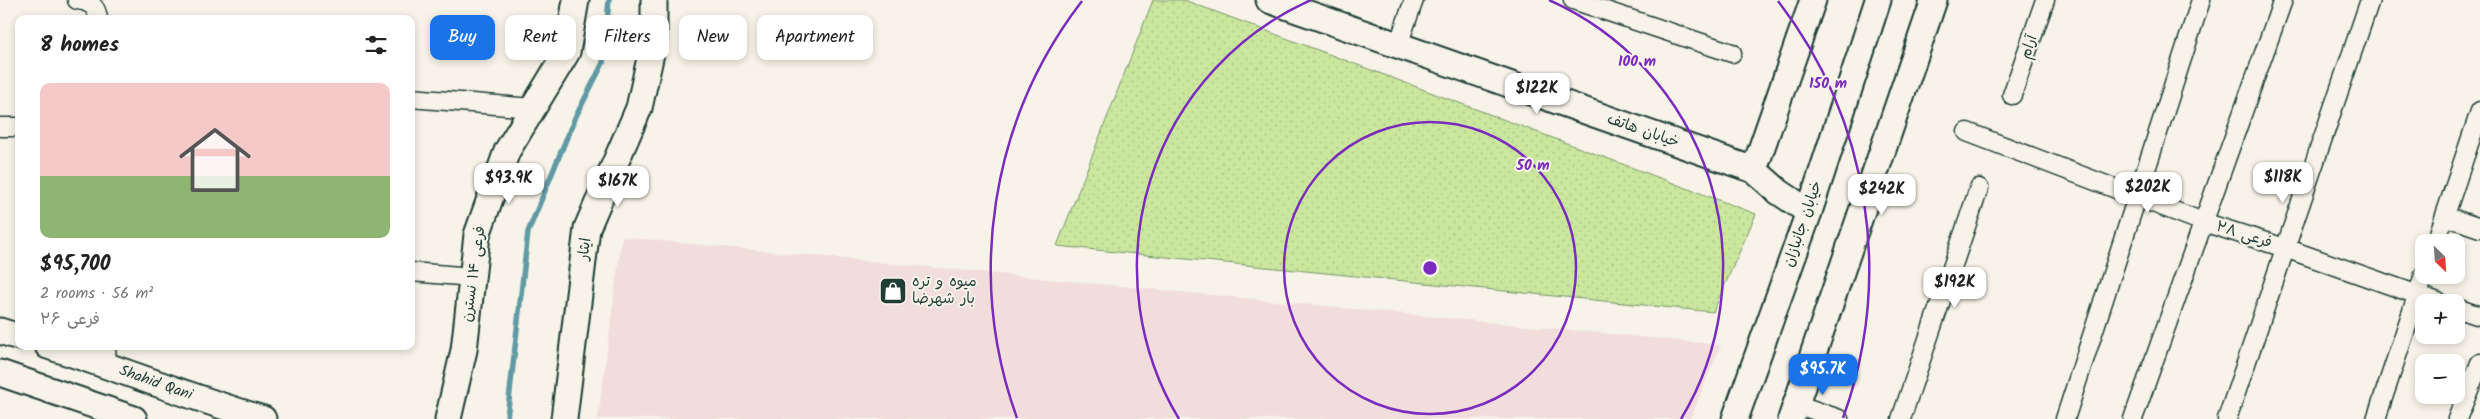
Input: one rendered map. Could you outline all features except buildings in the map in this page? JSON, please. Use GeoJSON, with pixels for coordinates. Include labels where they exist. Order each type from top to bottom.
{"type":"FeatureCollection","features":[{"type":"Feature","properties":{"kind":"street"},"geometry":{"type":"LineString","coordinates":[[80,0],[91,4],[97,15]]}},
{"type":"Feature","properties":{"kind":"street","name":"فرعی ۱۴ نسترن"},"geometry":{"type":"LineString","coordinates":[[448,419],[464,350],[477,235],[507,151],[567,52],[576,0]]}},
{"type":"Feature","properties":{"kind":"street","name":"ایثار"},"geometry":{"type":"LineString","coordinates":[[564,419],[587,228],[639,108],[654,40],[654,0]]}},
{"type":"Feature","properties":{"kind":"street","name":"خیابان هاتف"},"geometry":{"type":"LineString","coordinates":[[1270,0],[1754,170],[1779,192],[1808,212]]}},
{"type":"Feature","properties":{"kind":"street"},"geometry":{"type":"LineString","coordinates":[[1398,45],[1414,0]]}},
{"type":"Feature","properties":{"kind":"street"},"geometry":{"type":"LineString","coordinates":[[1573,0],[1617,7],[1732,53]]}},
{"type":"Feature","properties":{"kind":"street"},"geometry":{"type":"LineString","coordinates":[[1754,170],[1813,0]]}},
{"type":"Feature","properties":{"kind":"street","name":"خیابان جانبازان"},"geometry":{"type":"LineString","coordinates":[[1735,419],[1808,212],[1878,0]]}},
{"type":"Feature","properties":{"kind":"street"},"geometry":{"type":"LineString","coordinates":[[1839,419],[1793,411],[1934,0]]}},
{"type":"Feature","properties":{"kind":"street","name":"آرام"},"geometry":{"type":"LineString","coordinates":[[2012,95],[2045,0]]}},
{"type":"Feature","properties":{"kind":"street"},"geometry":{"type":"LineString","coordinates":[[2065,419],[2201,0]]}},
{"type":"Feature","properties":{"kind":"street"},"geometry":{"type":"LineString","coordinates":[[2132,419],[2283,0]]}},
{"type":"Feature","properties":{"kind":"street"},"geometry":{"type":"LineString","coordinates":[[2227,419],[2370,0]]}},
{"type":"Feature","properties":{"kind":"street"},"geometry":{"type":"LineString","coordinates":[[415,98],[533,108]]}},
{"type":"Feature","properties":{"kind":"street"},"geometry":{"type":"LineString","coordinates":[[2439,234],[2480,111]]}},
{"type":"Feature","properties":{"kind":"street"},"geometry":{"type":"LineString","coordinates":[[0,127],[15,127]]}},
{"type":"Feature","properties":{"kind":"street","name":"فرعی ۲۸"},"geometry":{"type":"LineString","coordinates":[[1967,132],[2203,222],[2285,248],[2415,295]]}},
{"type":"Feature","properties":{"kind":"street"},"geometry":{"type":"LineString","coordinates":[[1900,419],[1979,188]]}},
{"type":"Feature","properties":{"kind":"street"},"geometry":{"type":"LineString","coordinates":[[2445,216],[2480,228]]}},
{"type":"Feature","properties":{"kind":"street"},"geometry":{"type":"LineString","coordinates":[[415,272],[472,277]]}},
{"type":"Feature","properties":{"kind":"street"},"geometry":{"type":"LineString","coordinates":[[2376,419],[2415,302]]}},
{"type":"Feature","properties":{"kind":"street"},"geometry":{"type":"LineString","coordinates":[[2465,311],[2480,316]]}},
{"type":"Feature","properties":{"kind":"street"},"geometry":{"type":"LineString","coordinates":[[0,330],[15,336]]}},
{"type":"Feature","properties":{"kind":"street","name":"Shahid Qani"},"geometry":{"type":"LineString","coordinates":[[72,350],[107,356],[194,409],[263,419]]}},
{"type":"Feature","properties":{"kind":"street"},"geometry":{"type":"LineString","coordinates":[[2457,419],[2480,363]]}},
{"type":"Feature","properties":{"kind":"street"},"geometry":{"type":"LineString","coordinates":[[0,373],[121,417]]}},
{"type":"Feature","properties":{"kind":"shaded area","name":"میوه و تره بار شهرضا"},"geometry":{"type":"Polygon","coordinates":[[[622,237],[1721,345],[1690,419],[598,419],[622,237]]]}},
{"type":"Feature","properties":{"kind":"green space"},"geometry":{"type":"Polygon","coordinates":[[[1153,0],[1184,0],[1756,214],[1713,312],[1057,246],[1153,0]]]}},
{"type":"Feature","properties":{"kind":"waterway"},"geometry":{"type":"LineString","coordinates":[[507,418],[528,232],[574,120],[603,63],[609,0]]}},
{"type":"Feature","properties":{"kind":"place","name":"میوه و تره بار شهرضا"},"geometry":{"type":"Point","coordinates":[893,291]}}]}
